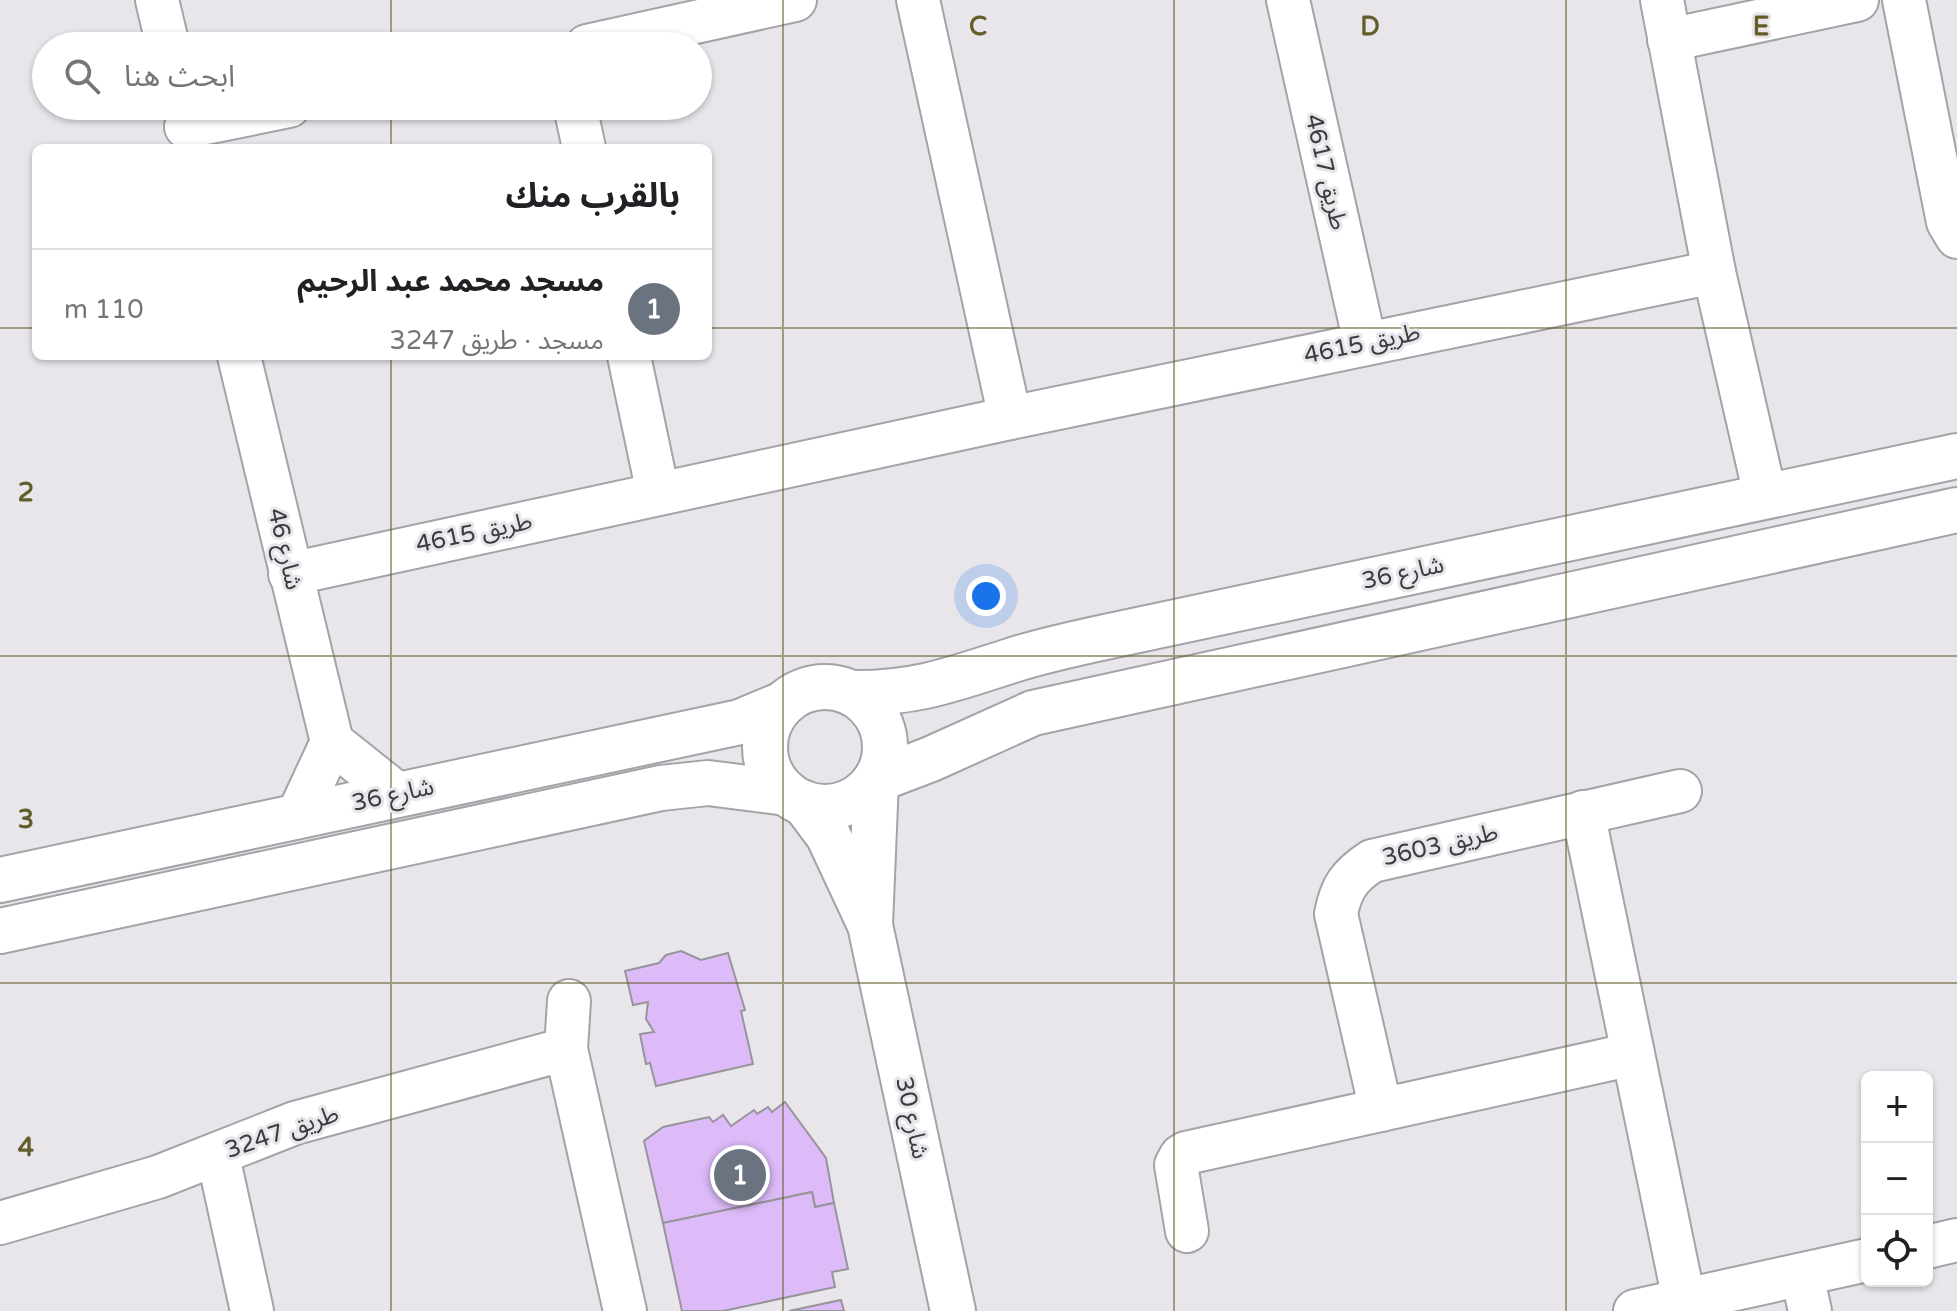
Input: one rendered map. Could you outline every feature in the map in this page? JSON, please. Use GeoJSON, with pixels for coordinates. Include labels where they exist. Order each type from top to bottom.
{"type":"FeatureCollection","features":[{"type":"Feature","properties":{"kind":"street"},"geometry":{"type":"LineString","coordinates":[[157,0],[165,32]]}},
{"type":"Feature","properties":{"kind":"street"},"geometry":{"type":"LineString","coordinates":[[650,32],[795,0]]}},
{"type":"Feature","properties":{"kind":"street"},"geometry":{"type":"LineString","coordinates":[[918,0],[1010,418]]}},
{"type":"Feature","properties":{"kind":"street","name":"طريق 4617"},"geometry":{"type":"LineString","coordinates":[[1288,0],[1365,343]]}},
{"type":"Feature","properties":{"kind":"street"},"geometry":{"type":"LineString","coordinates":[[1765,495],[1714,272],[1665,20],[1857,0]]}},
{"type":"Feature","properties":{"kind":"street"},"geometry":{"type":"LineString","coordinates":[[1904,0],[1948,222],[1957,237]]}},
{"type":"Feature","properties":{"kind":"street"},"geometry":{"type":"LineString","coordinates":[[186,127],[220,120]]}},
{"type":"Feature","properties":{"kind":"street"},"geometry":{"type":"LineString","coordinates":[[578,120],[583,144]]}},
{"type":"Feature","properties":{"kind":"street","name":"طريق 4615"},"geometry":{"type":"LineString","coordinates":[[290,574],[1010,418],[1714,272]]}},
{"type":"Feature","properties":{"kind":"street","name":"شارع 46"},"geometry":{"type":"LineString","coordinates":[[240,360],[332,742]]}},
{"type":"Feature","properties":{"kind":"street"},"geometry":{"type":"LineString","coordinates":[[630,360],[658,493]]}},
{"type":"Feature","properties":{"kind":"street","name":"شارع 36"},"geometry":{"type":"LineString","coordinates":[[851,693],[910,691],[939,685],[1062,647],[1957,456]]}},
{"type":"Feature","properties":{"kind":"street"},"geometry":{"type":"LineString","coordinates":[[876,780],[1033,713],[1957,510]]}},
{"type":"Feature","properties":{"kind":"street"},"geometry":{"type":"LineString","coordinates":[[834,688],[851,693],[865,702],[877,716],[883,731],[885,756],[876,780],[862,795],[844,804],[823,807],[795,798],[770,771],[766,757],[768,729],[783,704],[798,694],[834,688]]}},
{"type":"Feature","properties":{"kind":"street","name":"شارع 36"},"geometry":{"type":"LineString","coordinates":[[0,880],[740,722],[783,704]]}},
{"type":"Feature","properties":{"kind":"street"},"geometry":{"type":"LineString","coordinates":[[298,815],[332,742],[396,793]]}},
{"type":"Feature","properties":{"kind":"street","name":"شارع 30"},"geometry":{"type":"LineString","coordinates":[[870,925],[876,780]]}},
{"type":"Feature","properties":{"kind":"street","name":"شارع 36"},"geometry":{"type":"LineString","coordinates":[[0,931],[661,788],[708,783],[795,798]]}},
{"type":"Feature","properties":{"kind":"street","name":"طريق 3603"},"geometry":{"type":"LineString","coordinates":[[1381,1110],[1336,914],[1340,892],[1352,874],[1372,861],[1680,791]]}},
{"type":"Feature","properties":{"kind":"street","name":"شارع 30"},"geometry":{"type":"LineString","coordinates":[[795,798],[828,835],[870,925],[953,1311]]}},
{"type":"Feature","properties":{"kind":"street"},"geometry":{"type":"LineString","coordinates":[[1583,812],[1684,1300]]}},
{"type":"Feature","properties":{"kind":"street"},"geometry":{"type":"LineString","coordinates":[[569,1001],[566,1049],[625,1311]]}},
{"type":"Feature","properties":{"kind":"street","name":"طريق 3247"},"geometry":{"type":"LineString","coordinates":[[0,1223],[158,1177],[295,1123],[566,1049]]}},
{"type":"Feature","properties":{"kind":"street"},"geometry":{"type":"LineString","coordinates":[[1187,1231],[1176,1165],[1181,1156],[1633,1054]]}},
{"type":"Feature","properties":{"kind":"street"},"geometry":{"type":"LineString","coordinates":[[220,1153],[252,1311]]}},
{"type":"Feature","properties":{"kind":"street"},"geometry":{"type":"LineString","coordinates":[[1933,1246],[1957,1240]]}},
{"type":"Feature","properties":{"kind":"street"},"geometry":{"type":"LineString","coordinates":[[1635,1311],[1684,1300],[1806,1293],[1861,1263]]}},
{"type":"Feature","properties":{"kind":"building"},"geometry":{"type":"Polygon","coordinates":[[[681,951],[701,960],[728,953],[745,1010],[741,1011],[753,1064],[656,1086],[650,1063],[646,1064],[640,1034],[654,1032],[646,1019],[648,1002],[633,1005],[625,971],[659,963],[666,955],[681,951]]]}},
{"type":"Feature","properties":{"kind":"building"},"geometry":{"type":"Polygon","coordinates":[[[785,1102],[826,1158],[834,1203],[815,1207],[812,1192],[663,1223],[644,1141],[663,1127],[709,1117],[713,1122],[723,1115],[731,1126],[754,1110],[757,1114],[768,1107],[772,1112],[785,1102]]]}},
{"type":"Feature","properties":{"kind":"building"},"geometry":{"type":"Polygon","coordinates":[[[812,1192],[815,1207],[834,1203],[848,1269],[832,1272],[835,1287],[723,1311],[682,1311],[663,1223],[812,1192]]]}},
{"type":"Feature","properties":{"kind":"building"},"geometry":{"type":"Polygon","coordinates":[[[841,1300],[844,1311],[789,1311],[841,1300]]]}},
{"type":"Feature","properties":{"kind":"place","name":"مسجد محمد عبد الرحيم"},"geometry":{"type":"Point","coordinates":[740,1175]}}]}
